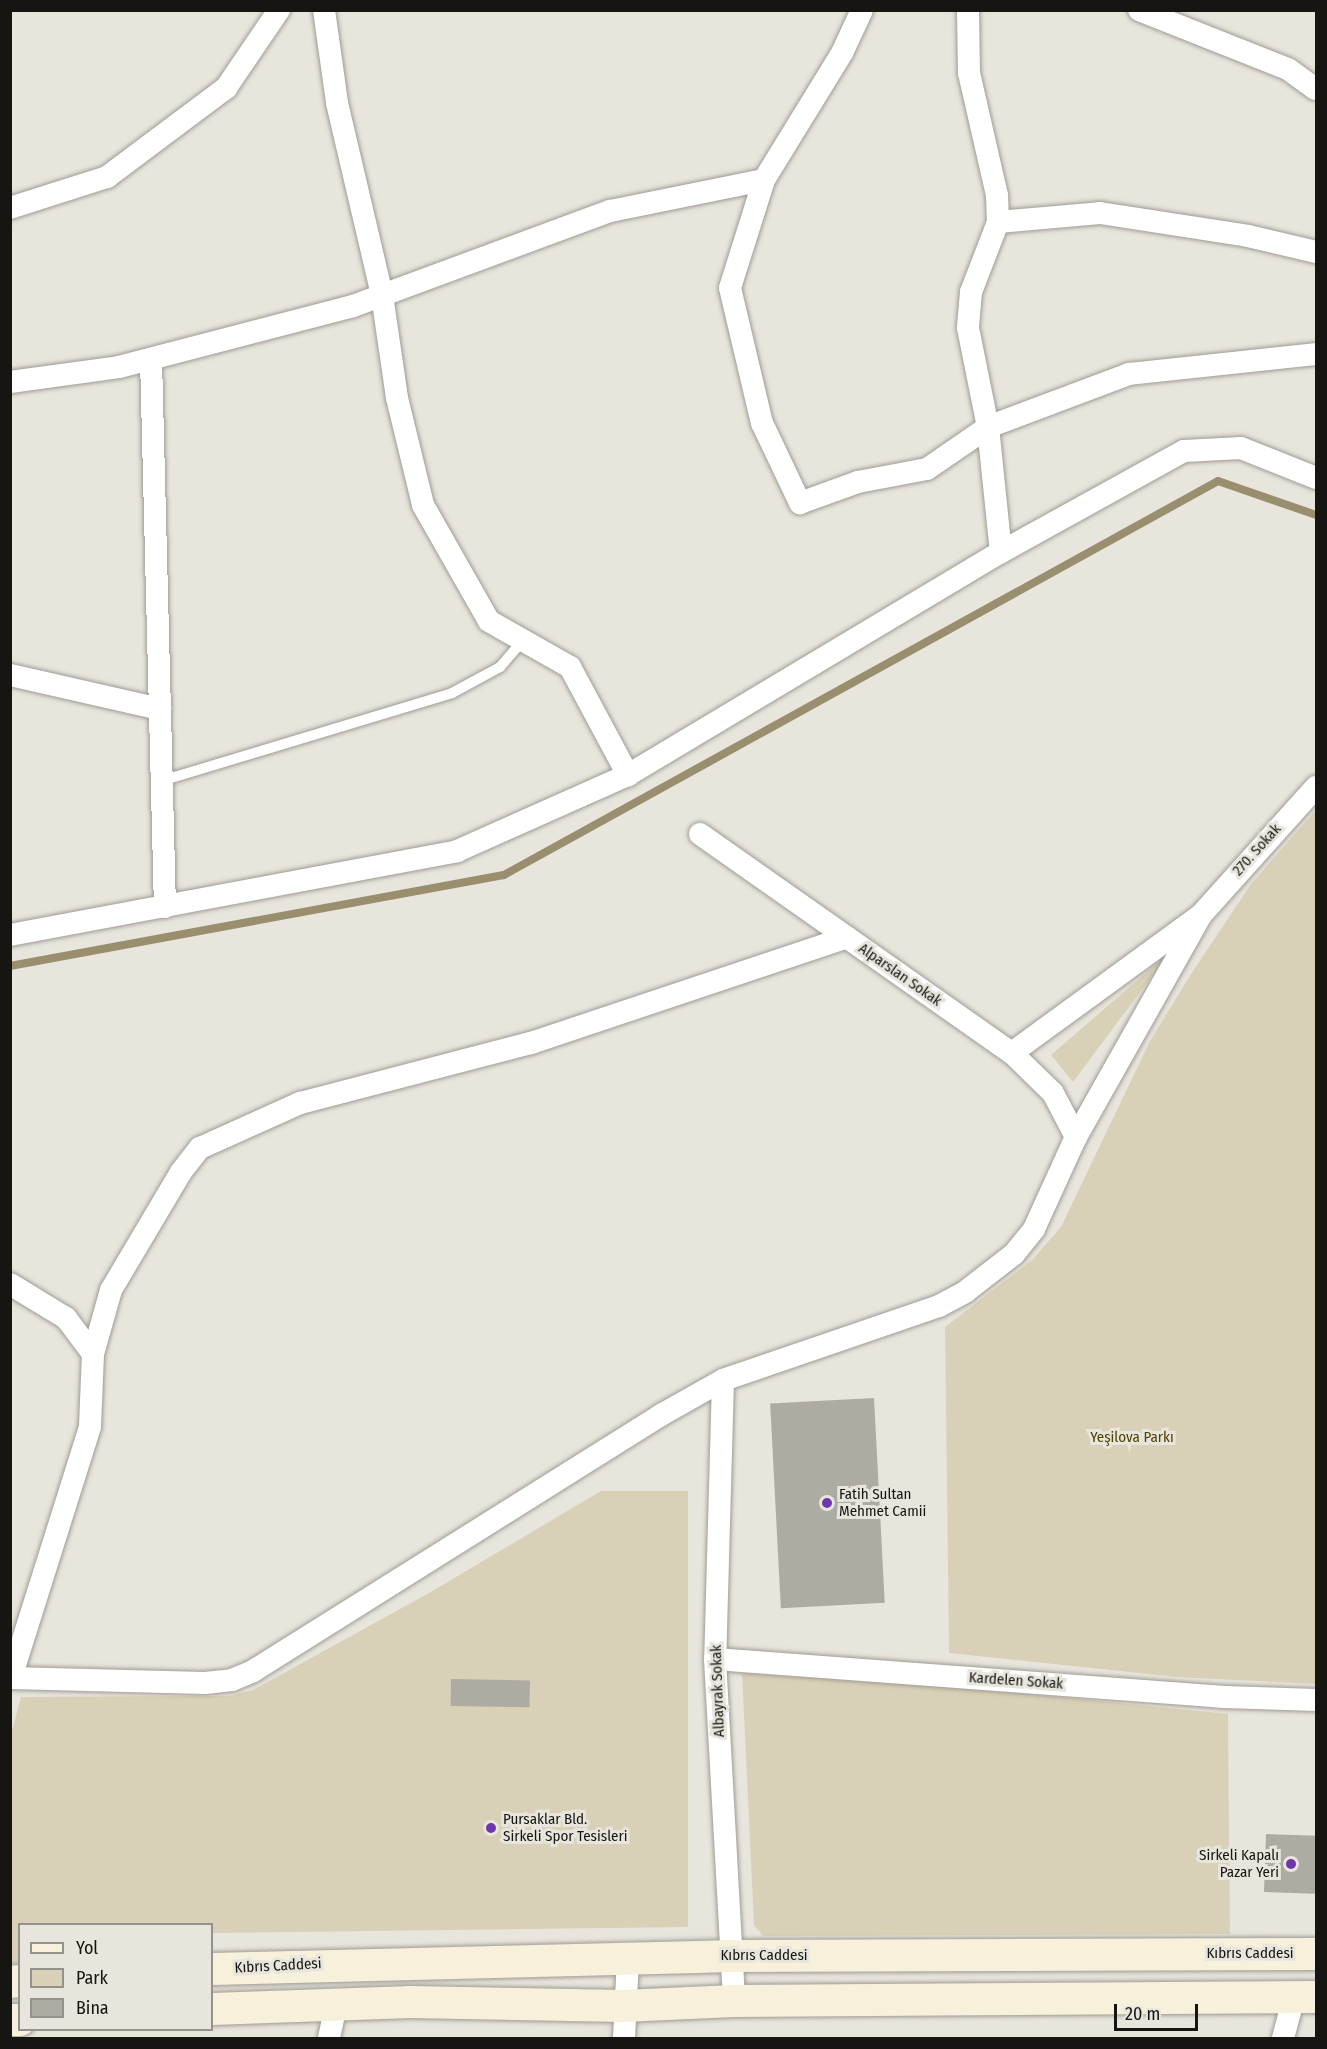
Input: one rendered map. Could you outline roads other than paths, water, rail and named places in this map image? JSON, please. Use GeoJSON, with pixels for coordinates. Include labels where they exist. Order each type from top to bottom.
{"type":"FeatureCollection","features":[{"type":"Feature","properties":{"kind":"main road","name":"Kıbrıs Caddesi"},"geometry":{"type":"LineString","coordinates":[[213,1969],[731,1956],[1317,1954]]}},
{"type":"Feature","properties":{"kind":"main road"},"geometry":{"type":"LineString","coordinates":[[213,2009],[336,2004],[624,2006],[734,2001],[1305,1997]]}},
{"type":"Feature","properties":{"kind":"street"},"geometry":{"type":"LineString","coordinates":[[10,208],[107,177],[226,88],[279,10]]}},
{"type":"Feature","properties":{"kind":"street"},"geometry":{"type":"LineString","coordinates":[[324,10],[337,103],[382,295],[397,398],[423,504],[489,621],[570,667],[628,775]]}},
{"type":"Feature","properties":{"kind":"street"},"geometry":{"type":"LineString","coordinates":[[862,10],[842,53],[764,180],[730,288],[762,423],[800,503],[858,482],[927,469],[988,427],[1129,374],[1317,354]]}},
{"type":"Feature","properties":{"kind":"street"},"geometry":{"type":"LineString","coordinates":[[968,10],[969,73],[997,195],[998,222],[971,292],[968,328],[988,427],[1000,552]]}},
{"type":"Feature","properties":{"kind":"street"},"geometry":{"type":"LineString","coordinates":[[1139,10],[1288,69],[1317,89]]}},
{"type":"Feature","properties":{"kind":"street"},"geometry":{"type":"LineString","coordinates":[[10,382],[119,367],[151,359],[382,295],[610,211],[764,180]]}},
{"type":"Feature","properties":{"kind":"street"},"geometry":{"type":"LineString","coordinates":[[998,222],[1100,213],[1248,236],[1317,252]]}},
{"type":"Feature","properties":{"kind":"street"},"geometry":{"type":"LineString","coordinates":[[151,359],[165,907]]}},
{"type":"Feature","properties":{"kind":"street"},"geometry":{"type":"LineString","coordinates":[[10,935],[457,851],[628,775],[1000,552],[1184,451],[1241,448],[1317,478]]}},
{"type":"Feature","properties":{"kind":"street"},"geometry":{"type":"LineString","coordinates":[[10,675],[160,709]]}},
{"type":"Feature","properties":{"kind":"street","name":"270. Sokak"},"geometry":{"type":"LineString","coordinates":[[1201,915],[1317,787]]}},
{"type":"Feature","properties":{"kind":"street","name":"Alparslan Sokak"},"geometry":{"type":"LineString","coordinates":[[700,834],[1012,1053],[1053,1093],[1076,1137]]}},
{"type":"Feature","properties":{"kind":"street"},"geometry":{"type":"LineString","coordinates":[[1012,1053],[1201,915]]}},
{"type":"Feature","properties":{"kind":"street"},"geometry":{"type":"LineString","coordinates":[[847,937],[531,1043],[300,1103],[200,1149],[181,1172],[111,1290],[93,1354],[90,1427],[11,1678],[194,1684],[232,1680],[253,1671],[662,1415],[723,1380],[939,1306],[965,1292],[1014,1254],[1034,1228],[1076,1137],[1201,915]]}},
{"type":"Feature","properties":{"kind":"street"},"geometry":{"type":"LineString","coordinates":[[10,1284],[66,1318],[93,1354]]}},
{"type":"Feature","properties":{"kind":"street","name":"Albayrak Sokak"},"geometry":{"type":"LineString","coordinates":[[723,1380],[715,1659],[734,2001]]}},
{"type":"Feature","properties":{"kind":"street","name":"Kardelen Sokak"},"geometry":{"type":"LineString","coordinates":[[715,1659],[1225,1697],[1317,1700]]}},
{"type":"Feature","properties":{"kind":"street"},"geometry":{"type":"LineString","coordinates":[[624,2038],[628,1958]]}},
{"type":"Feature","properties":{"kind":"street"},"geometry":{"type":"LineString","coordinates":[[1283,2038],[1305,1997]]}},
{"type":"Feature","properties":{"kind":"street"},"geometry":{"type":"LineString","coordinates":[[329,2038],[336,2004]]}},
{"type":"Feature","properties":{"kind":"lane"},"geometry":{"type":"LineString","coordinates":[[161,781],[452,693],[500,667],[523,640]]}},
{"type":"Feature","properties":{"kind":"waterway"},"geometry":{"type":"LineString","coordinates":[[10,966],[504,875],[1218,481],[1316,515]]}},
{"type":"Feature","properties":{"kind":"place","name":"Fatih Sultan Mehmet Camii"},"geometry":{"type":"Point","coordinates":[827,1503]}},
{"type":"Feature","properties":{"kind":"place","name":"Pursaklar Bld. Sirkeli Spor Tesisleri"},"geometry":{"type":"Point","coordinates":[491,1828]}},
{"type":"Feature","properties":{"kind":"place","name":"Sirkeli Kapalı Pazar Yeri"},"geometry":{"type":"Point","coordinates":[1291,1864]}},
{"type":"Feature","properties":{"kind":"park label","name":"Yeşilova Parkı"},"geometry":{"type":"Point","coordinates":[1132,1438]}}]}
